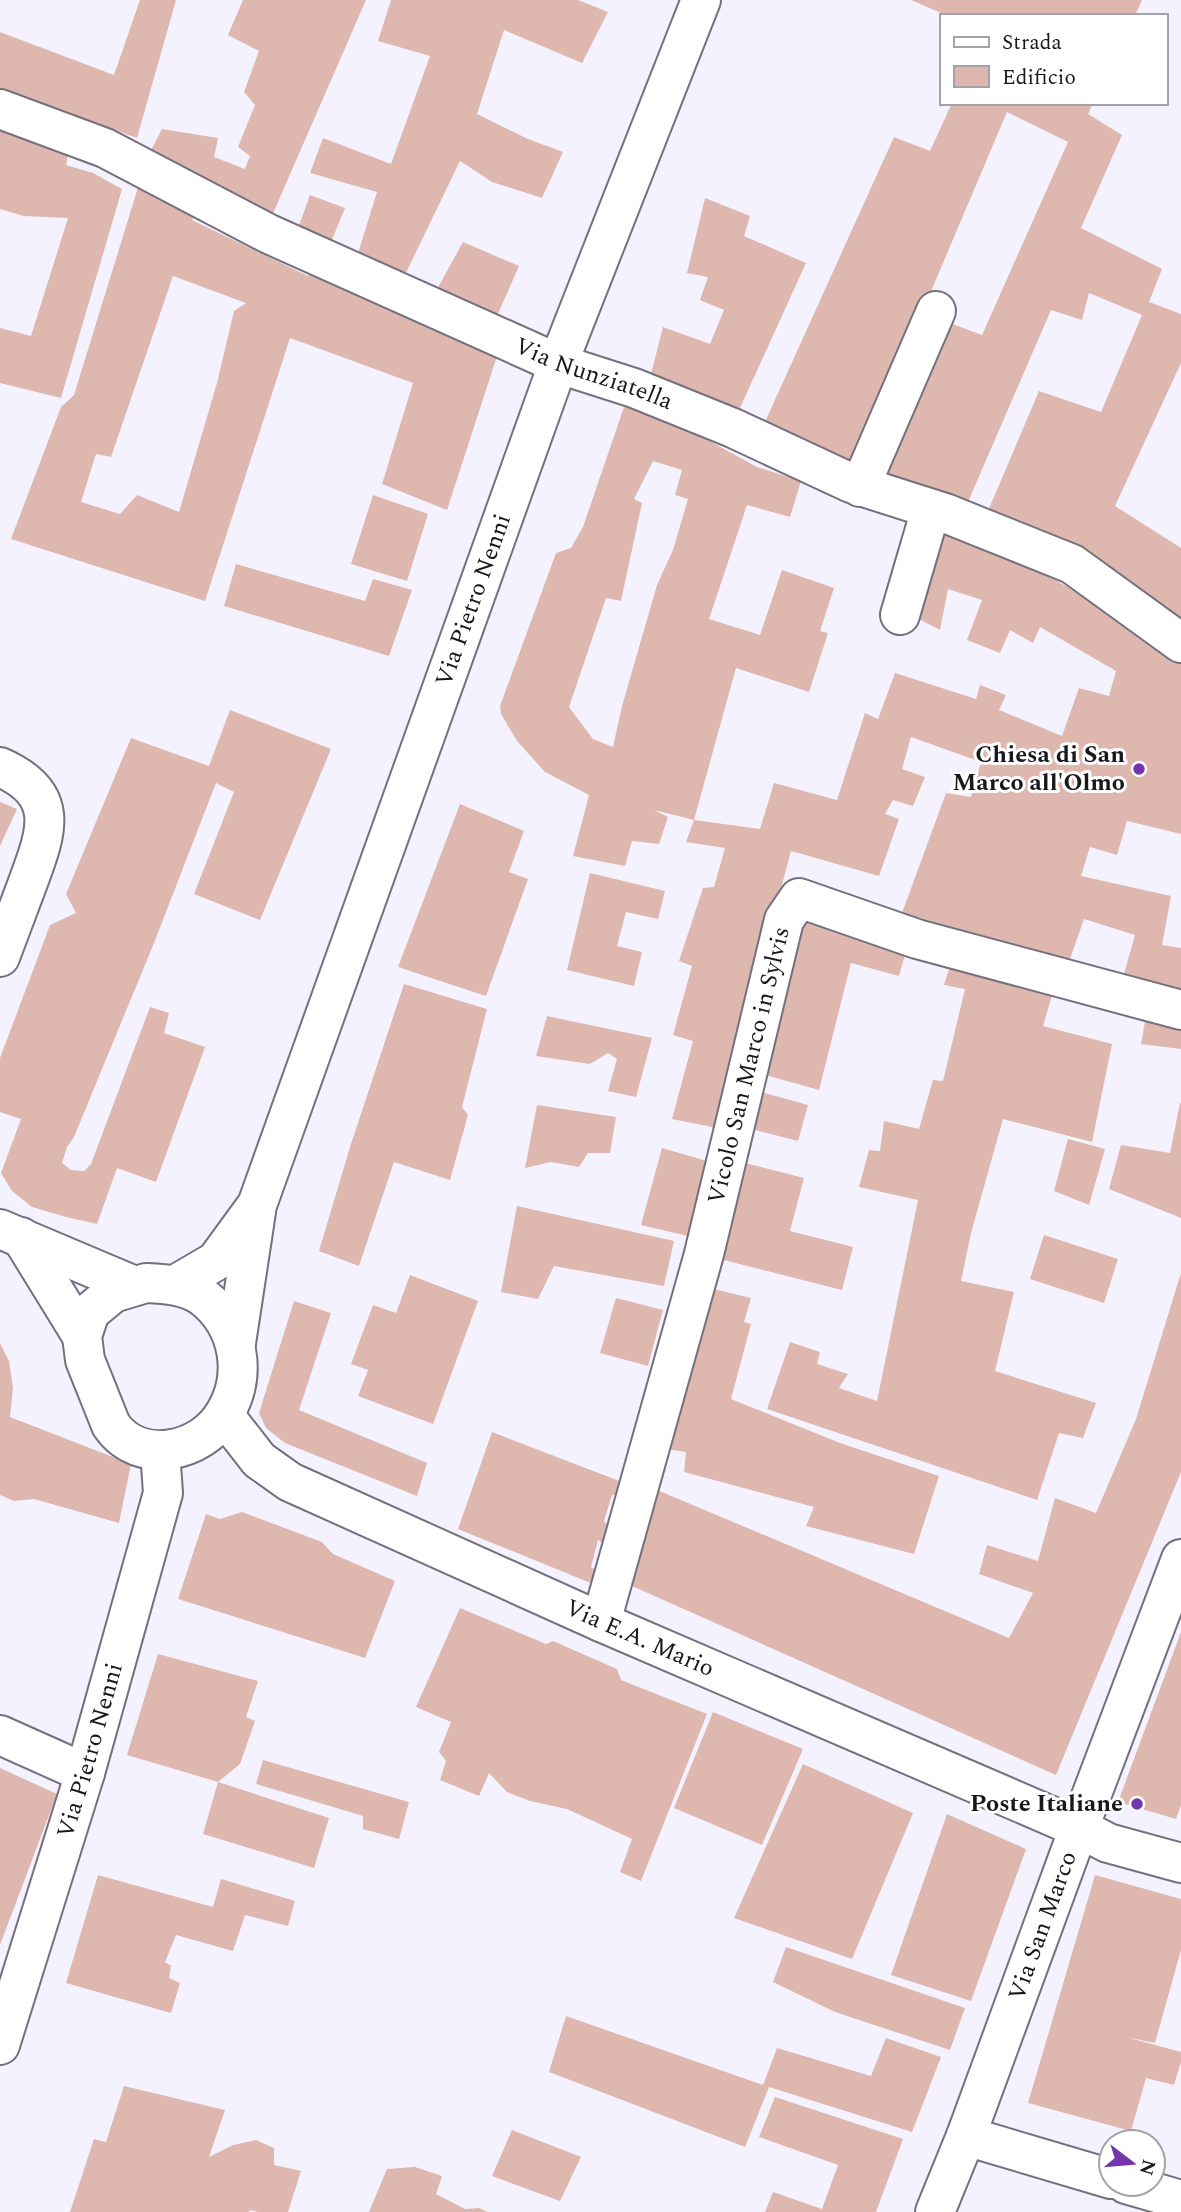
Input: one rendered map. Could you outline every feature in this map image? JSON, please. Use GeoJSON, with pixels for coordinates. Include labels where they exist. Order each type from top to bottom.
{"type":"FeatureCollection","features":[{"type":"Feature","properties":{"kind":"street","name":"Via Pietro Nenni"},"geometry":{"type":"LineString","coordinates":[[236,1343],[257,1205],[559,364],[701,0]]}},
{"type":"Feature","properties":{"kind":"street","name":"Via Nunziatella"},"geometry":{"type":"LineString","coordinates":[[0,110],[105,148],[269,234],[559,364],[634,388],[733,428],[860,487],[931,509],[1072,564],[1181,643]]}},
{"type":"Feature","properties":{"kind":"street"},"geometry":{"type":"LineString","coordinates":[[860,487],[936,311]]}},
{"type":"Feature","properties":{"kind":"street"},"geometry":{"type":"LineString","coordinates":[[900,615],[931,509]]}},
{"type":"Feature","properties":{"kind":"street"},"geometry":{"type":"LineString","coordinates":[[0,766],[33,787],[43,805],[46,825],[39,852],[0,957]]}},
{"type":"Feature","properties":{"kind":"street","name":"Vicolo San Marco in Sylvis"},"geometry":{"type":"LineString","coordinates":[[601,1622],[704,1254],[784,920],[799,898],[917,939],[1181,1010]]}},
{"type":"Feature","properties":{"kind":"street","name":"Via Pietro Nenni"},"geometry":{"type":"LineString","coordinates":[[175,1285],[216,1261],[257,1205]]}},
{"type":"Feature","properties":{"kind":"street"},"geometry":{"type":"LineString","coordinates":[[11,1233],[135,1286]]}},
{"type":"Feature","properties":{"kind":"street"},"geometry":{"type":"LineString","coordinates":[[11,1233],[82,1336]]}},
{"type":"Feature","properties":{"kind":"street"},"geometry":{"type":"LineString","coordinates":[[146,1283],[175,1285],[202,1296],[223,1317],[236,1343],[239,1359],[236,1388],[224,1415],[203,1436],[177,1449],[160,1451],[138,1447],[117,1433],[111,1425],[85,1360],[82,1336],[90,1312],[113,1293],[146,1283]]}},
{"type":"Feature","properties":{"kind":"street","name":"Via E.A. Mario"},"geometry":{"type":"LineString","coordinates":[[224,1415],[259,1460],[290,1482],[601,1622],[1079,1828],[1108,1843],[1181,1863]]}},
{"type":"Feature","properties":{"kind":"street","name":"Via Pietro Nenni"},"geometry":{"type":"LineString","coordinates":[[0,2045],[85,1773],[163,1493],[160,1451]]}},
{"type":"Feature","properties":{"kind":"street","name":"Via San Marco"},"geometry":{"type":"LineString","coordinates":[[934,2212],[966,2136],[1181,1559]]}},
{"type":"Feature","properties":{"kind":"street"},"geometry":{"type":"LineString","coordinates":[[0,1735],[85,1773]]}},
{"type":"Feature","properties":{"kind":"street"},"geometry":{"type":"LineString","coordinates":[[966,2136],[1097,2175]]}},
{"type":"Feature","properties":{"kind":"building"},"geometry":{"type":"Polygon","coordinates":[[[140,0],[176,0],[137,138],[0,89],[0,32],[114,75],[140,0]]]}},
{"type":"Feature","properties":{"kind":"building"},"geometry":{"type":"Polygon","coordinates":[[[243,0],[366,0],[271,218],[147,158],[162,129],[218,138],[214,157],[245,169],[250,156],[238,147],[255,105],[244,92],[259,51],[228,35],[243,0]]]}},
{"type":"Feature","properties":{"kind":"building"},"geometry":{"type":"Polygon","coordinates":[[[391,0],[578,0],[608,12],[582,63],[504,30],[477,114],[528,139],[563,152],[542,198],[492,182],[460,161],[402,281],[355,263],[377,192],[310,173],[323,138],[391,164],[430,56],[378,41],[391,0]]]}},
{"type":"Feature","properties":{"kind":"building"},"geometry":{"type":"Polygon","coordinates":[[[911,0],[1142,0],[1136,14],[943,14],[911,0]]]}},
{"type":"Feature","properties":{"kind":"building"},"geometry":{"type":"Polygon","coordinates":[[[951,105],[1092,105],[1088,114],[1122,135],[1081,228],[1162,269],[1149,302],[1181,314],[1181,363],[1115,506],[1181,548],[1181,620],[988,511],[1039,391],[1101,412],[1142,315],[1089,293],[1082,320],[1051,310],[968,502],[880,474],[942,320],[982,335],[1068,142],[1007,112],[857,466],[760,433],[894,137],[930,151],[951,105]]]}},
{"type":"Feature","properties":{"kind":"building"},"geometry":{"type":"Polygon","coordinates":[[[0,127],[68,154],[66,165],[93,173],[122,189],[61,398],[0,383],[0,328],[31,336],[68,218],[24,216],[0,209],[0,127]]]}},
{"type":"Feature","properties":{"kind":"building"},"geometry":{"type":"Polygon","coordinates":[[[140,181],[197,208],[192,220],[308,276],[315,267],[498,353],[447,510],[382,484],[413,383],[290,338],[205,601],[11,539],[61,407],[74,395],[140,181]],[[173,276],[111,457],[96,454],[81,502],[120,514],[137,495],[179,512],[217,383],[234,311],[246,303],[173,276]]]}},
{"type":"Feature","properties":{"kind":"building"},"geometry":{"type":"Polygon","coordinates":[[[310,195],[345,208],[329,247],[296,234],[310,195]]]}},
{"type":"Feature","properties":{"kind":"building"},"geometry":{"type":"Polygon","coordinates":[[[705,198],[750,216],[744,236],[806,263],[740,408],[651,374],[663,327],[710,344],[724,310],[700,300],[708,277],[687,273],[705,198]]]}},
{"type":"Feature","properties":{"kind":"building"},"geometry":{"type":"Polygon","coordinates":[[[463,242],[519,266],[497,316],[436,291],[463,242]]]}},
{"type":"Feature","properties":{"kind":"building"},"geometry":{"type":"Polygon","coordinates":[[[625,404],[697,434],[757,467],[801,481],[790,517],[747,505],[709,619],[760,635],[782,570],[834,588],[820,631],[828,633],[809,692],[736,668],[694,820],[654,810],[668,817],[659,844],[632,841],[625,866],[573,856],[589,795],[545,772],[517,741],[501,714],[500,706],[556,553],[571,548],[583,527],[625,404]],[[653,461],[634,499],[642,503],[621,601],[606,598],[569,707],[593,739],[613,747],[657,585],[673,550],[688,499],[675,495],[682,470],[653,461]]]}},
{"type":"Feature","properties":{"kind":"building"},"geometry":{"type":"Polygon","coordinates":[[[373,495],[428,514],[407,581],[351,564],[373,495]]]}},
{"type":"Feature","properties":{"kind":"building"},"geometry":{"type":"Polygon","coordinates":[[[932,527],[1030,565],[1132,625],[1181,662],[1181,834],[1127,821],[1117,855],[1090,847],[1081,876],[1171,896],[1162,945],[1181,948],[1181,989],[1124,974],[1135,935],[1084,919],[1070,959],[902,913],[946,793],[971,797],[981,762],[911,737],[902,769],[925,777],[913,806],[893,800],[885,814],[899,819],[879,876],[791,851],[717,1128],[672,1119],[693,1041],[673,1035],[692,966],[679,961],[703,888],[714,887],[725,848],[686,842],[694,820],[760,829],[774,783],[837,800],[865,713],[878,719],[895,673],[976,699],[980,685],[1006,695],[999,710],[1062,736],[1079,688],[1109,696],[1116,671],[1040,627],[1033,643],[1010,630],[1000,653],[967,640],[982,600],[948,589],[940,630],[911,615],[932,527]]]}},
{"type":"Feature","properties":{"kind":"building"},"geometry":{"type":"Polygon","coordinates":[[[236,564],[365,601],[373,579],[412,590],[389,656],[224,606],[236,564]]]}},
{"type":"Feature","properties":{"kind":"building"},"geometry":{"type":"Polygon","coordinates":[[[230,710],[331,749],[260,920],[194,894],[234,792],[216,783],[154,943],[62,1163],[71,1170],[84,1171],[91,1164],[150,1007],[169,1013],[164,1033],[205,1047],[156,1182],[117,1168],[97,1224],[32,1207],[12,1191],[1,1173],[21,1119],[0,1112],[0,1058],[50,925],[76,913],[66,894],[131,738],[209,766],[230,710]]]}},
{"type":"Feature","properties":{"kind":"building"},"geometry":{"type":"Polygon","coordinates":[[[0,802],[17,809],[0,846],[0,802]]]}},
{"type":"Feature","properties":{"kind":"building"},"geometry":{"type":"Polygon","coordinates":[[[460,804],[524,831],[509,872],[528,879],[486,996],[398,967],[460,804]]]}},
{"type":"Feature","properties":{"kind":"building"},"geometry":{"type":"Polygon","coordinates":[[[590,873],[665,891],[658,919],[626,912],[617,946],[642,952],[634,986],[567,970],[590,873]]]}},
{"type":"Feature","properties":{"kind":"building"},"geometry":{"type":"Polygon","coordinates":[[[802,916],[908,944],[899,976],[851,963],[819,1090],[762,1074],[802,916]]]}},
{"type":"Feature","properties":{"kind":"building"},"geometry":{"type":"Polygon","coordinates":[[[953,956],[1055,985],[1043,1026],[1112,1044],[1092,1142],[1003,1119],[971,1233],[961,1281],[1014,1292],[995,1371],[1096,1403],[1083,1438],[1059,1433],[1037,1500],[767,1409],[790,1342],[820,1352],[817,1364],[848,1374],[839,1388],[877,1401],[918,1200],[859,1187],[869,1150],[880,1151],[884,1121],[919,1129],[933,1080],[943,1081],[965,989],[944,985],[953,956]]]}},
{"type":"Feature","properties":{"kind":"building"},"geometry":{"type":"Polygon","coordinates":[[[404,984],[487,1009],[462,1107],[468,1115],[450,1180],[394,1162],[359,1266],[319,1251],[404,984]]]}},
{"type":"Feature","properties":{"kind":"building"},"geometry":{"type":"Polygon","coordinates":[[[1147,1010],[1181,1019],[1181,1049],[1141,1044],[1147,1010]]]}},
{"type":"Feature","properties":{"kind":"building"},"geometry":{"type":"Polygon","coordinates":[[[547,1016],[652,1038],[636,1097],[608,1091],[617,1059],[608,1053],[590,1064],[536,1056],[547,1016]]]}},
{"type":"Feature","properties":{"kind":"building"},"geometry":{"type":"Polygon","coordinates":[[[757,1091],[808,1105],[798,1141],[747,1128],[757,1091]]]}},
{"type":"Feature","properties":{"kind":"building"},"geometry":{"type":"Polygon","coordinates":[[[1180,1103],[1181,1218],[1109,1189],[1121,1145],[1170,1153],[1180,1103]]]}},
{"type":"Feature","properties":{"kind":"building"},"geometry":{"type":"Polygon","coordinates":[[[537,1105],[616,1117],[610,1153],[588,1153],[579,1167],[551,1162],[525,1168],[537,1105]]]}},
{"type":"Feature","properties":{"kind":"building"},"geometry":{"type":"Polygon","coordinates":[[[1068,1139],[1105,1149],[1089,1205],[1054,1191],[1068,1139]]]}},
{"type":"Feature","properties":{"kind":"building"},"geometry":{"type":"Polygon","coordinates":[[[662,1148],[707,1161],[688,1236],[641,1225],[662,1148]]]}},
{"type":"Feature","properties":{"kind":"building"},"geometry":{"type":"Polygon","coordinates":[[[737,1161],[804,1178],[790,1231],[853,1247],[842,1290],[712,1257],[737,1161]]]}},
{"type":"Feature","properties":{"kind":"building"},"geometry":{"type":"Polygon","coordinates":[[[517,1206],[674,1241],[664,1286],[554,1266],[538,1299],[501,1292],[517,1206]]]}},
{"type":"Feature","properties":{"kind":"building"},"geometry":{"type":"Polygon","coordinates":[[[1044,1235],[1118,1259],[1104,1303],[1030,1279],[1044,1235]]]}},
{"type":"Feature","properties":{"kind":"building"},"geometry":{"type":"Polygon","coordinates":[[[1181,1273],[1181,1472],[1056,1775],[623,1582],[650,1487],[1009,1638],[1033,1593],[979,1574],[987,1545],[1038,1561],[1055,1498],[1096,1513],[1136,1419],[1181,1273]]]}},
{"type":"Feature","properties":{"kind":"building"},"geometry":{"type":"Polygon","coordinates":[[[410,1275],[478,1301],[433,1424],[358,1396],[368,1370],[351,1364],[373,1305],[396,1313],[410,1275]]]}},
{"type":"Feature","properties":{"kind":"building"},"geometry":{"type":"Polygon","coordinates":[[[701,1286],[751,1298],[744,1322],[751,1324],[731,1399],[840,1443],[939,1476],[914,1554],[806,1526],[814,1507],[684,1472],[686,1452],[659,1448],[701,1286]]]}},
{"type":"Feature","properties":{"kind":"building"},"geometry":{"type":"Polygon","coordinates":[[[616,1298],[663,1310],[648,1366],[600,1353],[616,1298]]]}},
{"type":"Feature","properties":{"kind":"building"},"geometry":{"type":"Polygon","coordinates":[[[294,1301],[331,1313],[299,1410],[427,1463],[417,1496],[285,1443],[266,1428],[259,1413],[294,1301]]]}},
{"type":"Feature","properties":{"kind":"building"},"geometry":{"type":"Polygon","coordinates":[[[0,1343],[9,1361],[13,1388],[10,1417],[131,1464],[119,1523],[34,1499],[14,1501],[0,1495],[0,1343]]]}},
{"type":"Feature","properties":{"kind":"building"},"geometry":{"type":"Polygon","coordinates":[[[492,1432],[622,1482],[619,1495],[612,1495],[604,1521],[611,1528],[606,1544],[598,1540],[591,1567],[598,1572],[593,1584],[458,1529],[492,1432]]]}},
{"type":"Feature","properties":{"kind":"building"},"geometry":{"type":"Polygon","coordinates":[[[242,1512],[322,1542],[333,1554],[395,1581],[365,1658],[178,1599],[206,1514],[220,1519],[242,1512]]]}},
{"type":"Feature","properties":{"kind":"building"},"geometry":{"type":"Polygon","coordinates":[[[460,1608],[546,1644],[553,1641],[617,1669],[621,1680],[707,1714],[641,1881],[620,1872],[632,1839],[567,1809],[530,1801],[507,1792],[489,1773],[479,1796],[440,1780],[446,1761],[439,1752],[451,1722],[416,1707],[460,1608]]]}},
{"type":"Feature","properties":{"kind":"building"},"geometry":{"type":"Polygon","coordinates":[[[1181,1632],[1181,1805],[1176,1819],[1118,1802],[1181,1632]]]}},
{"type":"Feature","properties":{"kind":"building"},"geometry":{"type":"Polygon","coordinates":[[[158,1654],[258,1681],[246,1717],[255,1721],[240,1764],[218,1782],[127,1755],[158,1654]]]}},
{"type":"Feature","properties":{"kind":"building"},"geometry":{"type":"Polygon","coordinates":[[[713,1712],[803,1749],[762,1845],[674,1808],[713,1712]]]}},
{"type":"Feature","properties":{"kind":"building"},"geometry":{"type":"Polygon","coordinates":[[[263,1760],[409,1802],[399,1839],[363,1829],[363,1816],[256,1784],[263,1760]]]}},
{"type":"Feature","properties":{"kind":"building"},"geometry":{"type":"Polygon","coordinates":[[[803,1764],[913,1813],[852,1959],[734,1918],[803,1764]]]}},
{"type":"Feature","properties":{"kind":"building"},"geometry":{"type":"Polygon","coordinates":[[[0,1768],[57,1794],[0,1945],[0,1768]]]}},
{"type":"Feature","properties":{"kind":"building"},"geometry":{"type":"Polygon","coordinates":[[[218,1782],[329,1818],[314,1868],[203,1834],[218,1782]]]}},
{"type":"Feature","properties":{"kind":"building"},"geometry":{"type":"Polygon","coordinates":[[[947,1814],[1026,1849],[971,2001],[891,1975],[947,1814]]]}},
{"type":"Feature","properties":{"kind":"building"},"geometry":{"type":"Polygon","coordinates":[[[98,1875],[213,1907],[221,1879],[295,1901],[288,1926],[245,1915],[233,1951],[176,1935],[165,1962],[171,1966],[169,1978],[180,1983],[171,2013],[66,1983],[98,1875]]]}},
{"type":"Feature","properties":{"kind":"building"},"geometry":{"type":"Polygon","coordinates":[[[1095,1875],[1181,1899],[1181,1950],[1155,2043],[1126,2037],[1181,2052],[1174,2085],[1146,2078],[1132,2128],[1120,2128],[1028,2103],[1095,1875]]]}},
{"type":"Feature","properties":{"kind":"building"},"geometry":{"type":"Polygon","coordinates":[[[786,1947],[965,2008],[950,2050],[835,2012],[773,1982],[786,1947]]]}},
{"type":"Feature","properties":{"kind":"building"},"geometry":{"type":"Polygon","coordinates":[[[566,2016],[763,2085],[777,2048],[871,2076],[886,2038],[941,2057],[912,2132],[769,2087],[745,2147],[549,2072],[566,2016]]]}},
{"type":"Feature","properties":{"kind":"building"},"geometry":{"type":"Polygon","coordinates":[[[124,2086],[225,2110],[209,2157],[233,2145],[256,2140],[274,2148],[274,2165],[301,2171],[288,2212],[70,2212],[94,2139],[106,2142],[124,2086]]]}},
{"type":"Feature","properties":{"kind":"building"},"geometry":{"type":"Polygon","coordinates":[[[775,2097],[903,2139],[876,2212],[765,2212],[773,2192],[822,2209],[838,2165],[759,2137],[775,2097]]]}},
{"type":"Feature","properties":{"kind":"building"},"geometry":{"type":"Polygon","coordinates":[[[512,2130],[581,2157],[560,2201],[492,2176],[512,2130]]]}},
{"type":"Feature","properties":{"kind":"building"},"geometry":{"type":"Polygon","coordinates":[[[415,2167],[442,2176],[436,2194],[465,2209],[479,2208],[488,2212],[369,2212],[387,2169],[415,2167]]]}},
{"type":"Feature","properties":{"kind":"place","name":"Chiesa di San Marco all'Olmo"},"geometry":{"type":"Point","coordinates":[1139,769]}},
{"type":"Feature","properties":{"kind":"place","name":"Poste Italiane"},"geometry":{"type":"Point","coordinates":[1137,1804]}}]}
